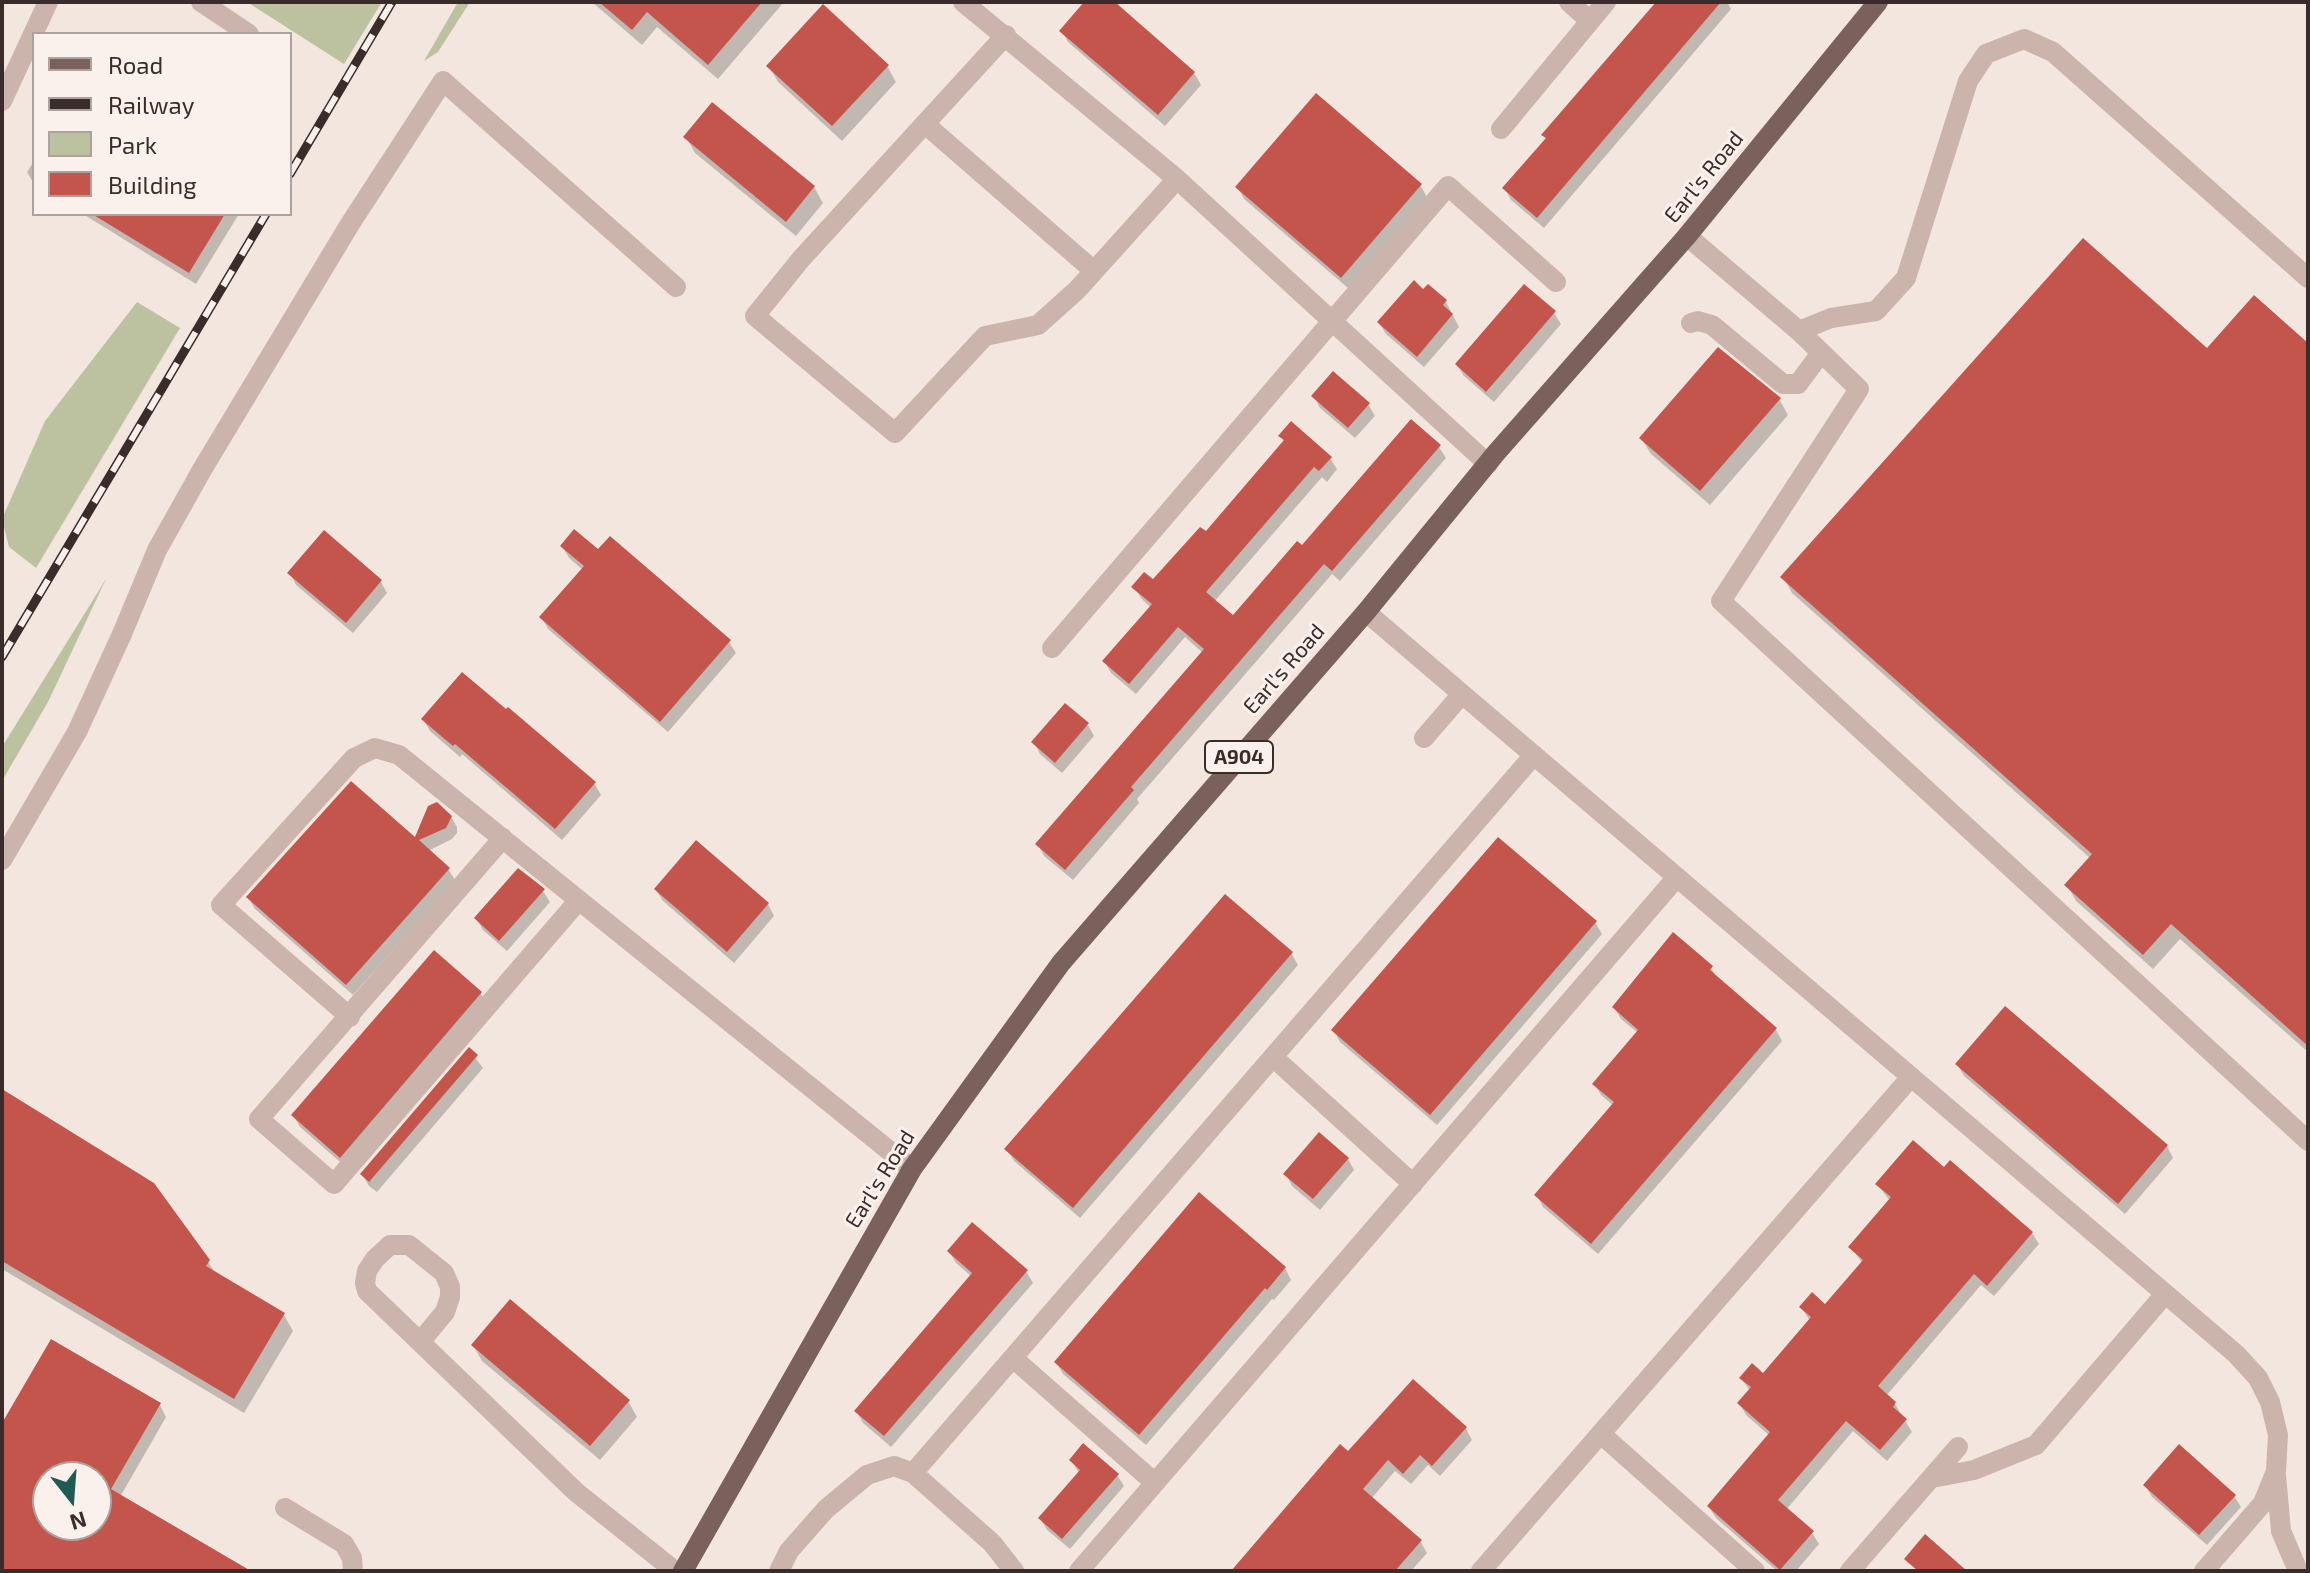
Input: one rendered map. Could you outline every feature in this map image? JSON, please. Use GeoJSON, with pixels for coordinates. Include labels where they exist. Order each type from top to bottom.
{"type":"FeatureCollection","features":[{"type":"Feature","properties":{"kind":"main road","name":"Earl's Road"},"geometry":{"type":"LineString","coordinates":[[683,1571],[912,1169],[1061,963],[1687,236],[1878,2]]}},
{"type":"Feature","properties":{"kind":"street"},"geometry":{"type":"LineString","coordinates":[[34,32],[48,2]]}},
{"type":"Feature","properties":{"kind":"street"},"geometry":{"type":"LineString","coordinates":[[201,2],[246,32]]}},
{"type":"Feature","properties":{"kind":"street"},"geometry":{"type":"LineString","coordinates":[[963,2],[1177,179],[1488,464]]}},
{"type":"Feature","properties":{"kind":"street"},"geometry":{"type":"LineString","coordinates":[[1569,2],[1590,21]]}},
{"type":"Feature","properties":{"kind":"street"},"geometry":{"type":"LineString","coordinates":[[1501,129],[1606,2]]}},
{"type":"Feature","properties":{"kind":"street"},"geometry":{"type":"LineString","coordinates":[[1006,35],[801,259],[755,316],[895,433],[985,336],[1038,325],[1094,271],[1177,179]]}},
{"type":"Feature","properties":{"kind":"street"},"geometry":{"type":"LineString","coordinates":[[2,101],[32,36]]}},
{"type":"Feature","properties":{"kind":"street"},"geometry":{"type":"LineString","coordinates":[[1799,331],[1831,318],[1876,311],[1906,278],[1968,81],[1986,54],[2024,39],[2053,52],[2308,278]]}},
{"type":"Feature","properties":{"kind":"street"},"geometry":{"type":"LineString","coordinates":[[2,860],[77,732],[157,550],[203,468],[350,224],[443,81],[676,287]]}},
{"type":"Feature","properties":{"kind":"street"},"geometry":{"type":"LineString","coordinates":[[925,124],[1094,271]]}},
{"type":"Feature","properties":{"kind":"street"},"geometry":{"type":"LineString","coordinates":[[1052,648],[1448,186],[1556,282]]}},
{"type":"Feature","properties":{"kind":"street"},"geometry":{"type":"LineString","coordinates":[[1687,236],[1799,331],[1859,389],[1721,601],[2308,1141]]}},
{"type":"Feature","properties":{"kind":"street"},"geometry":{"type":"LineString","coordinates":[[1691,323],[1698,321],[1712,325],[1783,384],[1798,384],[1821,353]]}},
{"type":"Feature","properties":{"kind":"street"},"geometry":{"type":"LineString","coordinates":[[1366,612],[2236,1354],[2258,1378],[2270,1402],[2278,1435],[2276,1471],[2281,1531],[2298,1571]]}},
{"type":"Feature","properties":{"kind":"street"},"geometry":{"type":"LineString","coordinates":[[1424,738],[1462,694]]}},
{"type":"Feature","properties":{"kind":"street"},"geometry":{"type":"LineString","coordinates":[[350,1017],[221,905],[354,758],[375,748],[399,755],[912,1169]]}},
{"type":"Feature","properties":{"kind":"street"},"geometry":{"type":"LineString","coordinates":[[913,1473],[1534,755]]}},
{"type":"Feature","properties":{"kind":"street"},"geometry":{"type":"LineString","coordinates":[[503,838],[259,1119],[334,1184],[579,900]]}},
{"type":"Feature","properties":{"kind":"street"},"geometry":{"type":"LineString","coordinates":[[1079,1571],[1677,877]]}},
{"type":"Feature","properties":{"kind":"street"},"geometry":{"type":"LineString","coordinates":[[1273,1057],[1413,1184]]}},
{"type":"Feature","properties":{"kind":"street"},"geometry":{"type":"LineString","coordinates":[[1481,1571],[1911,1077]]}},
{"type":"Feature","properties":{"kind":"street"},"geometry":{"type":"LineString","coordinates":[[420,1342],[445,1312],[450,1287],[444,1273],[409,1245],[390,1245],[367,1271],[367,1291],[420,1342],[576,1492],[675,1571]]}},
{"type":"Feature","properties":{"kind":"street"},"geometry":{"type":"LineString","coordinates":[[1932,1478],[1974,1470],[2036,1445],[2165,1294]]}},
{"type":"Feature","properties":{"kind":"street"},"geometry":{"type":"LineString","coordinates":[[1013,1358],[1155,1483]]}},
{"type":"Feature","properties":{"kind":"street"},"geometry":{"type":"LineString","coordinates":[[1601,1434],[1755,1571]]}},
{"type":"Feature","properties":{"kind":"street"},"geometry":{"type":"LineString","coordinates":[[1850,1571],[1958,1447]]}},
{"type":"Feature","properties":{"kind":"street"},"geometry":{"type":"LineString","coordinates":[[779,1571],[789,1551],[826,1509],[867,1475],[894,1466],[913,1473],[992,1543],[1014,1571]]}},
{"type":"Feature","properties":{"kind":"street"},"geometry":{"type":"LineString","coordinates":[[2204,1571],[2263,1503],[2276,1471]]}},
{"type":"Feature","properties":{"kind":"street"},"geometry":{"type":"LineString","coordinates":[[285,1508],[344,1544],[352,1558],[353,1571]]}},
{"type":"Feature","properties":{"kind":"green space"},"geometry":{"type":"Polygon","coordinates":[[[247,2],[382,2],[344,64],[247,2]]]}},
{"type":"Feature","properties":{"kind":"green space"},"geometry":{"type":"Polygon","coordinates":[[[458,2],[470,2],[438,52],[424,61],[458,2]]]}},
{"type":"Feature","properties":{"kind":"green space"},"geometry":{"type":"Polygon","coordinates":[[[137,302],[180,328],[36,568],[9,547],[2,519],[45,421],[137,302]]]}},
{"type":"Feature","properties":{"kind":"green space"},"geometry":{"type":"Polygon","coordinates":[[[106,579],[48,702],[2,781],[2,747],[106,579]]]}},
{"type":"Feature","properties":{"kind":"building"},"geometry":{"type":"Polygon","coordinates":[[[599,2],[762,2],[708,65],[647,12],[632,30],[599,2]]]}},
{"type":"Feature","properties":{"kind":"building"},"geometry":{"type":"Polygon","coordinates":[[[1084,2],[1115,2],[1195,72],[1158,115],[1059,31],[1084,2]]]}},
{"type":"Feature","properties":{"kind":"building"},"geometry":{"type":"Polygon","coordinates":[[[1656,2],[1721,2],[1537,218],[1502,188],[1546,138],[1541,135],[1656,2]]]}},
{"type":"Feature","properties":{"kind":"building"},"geometry":{"type":"Polygon","coordinates":[[[823,4],[889,65],[832,126],[766,66],[823,4]]]}},
{"type":"Feature","properties":{"kind":"building"},"geometry":{"type":"Polygon","coordinates":[[[1316,93],[1422,184],[1341,278],[1235,187],[1316,93]]]}},
{"type":"Feature","properties":{"kind":"building"},"geometry":{"type":"Polygon","coordinates":[[[712,102],[815,186],[786,222],[683,137],[712,102]]]}},
{"type":"Feature","properties":{"kind":"building"},"geometry":{"type":"Polygon","coordinates":[[[95,216],[224,216],[189,273],[95,216]]]}},
{"type":"Feature","properties":{"kind":"building"},"geometry":{"type":"Polygon","coordinates":[[[2083,238],[2207,348],[2254,295],[2308,343],[2308,1046],[2171,924],[2143,955],[2064,885],[2092,854],[1780,577],[2083,238]]]}},
{"type":"Feature","properties":{"kind":"building"},"geometry":{"type":"Polygon","coordinates":[[[1414,280],[1423,289],[1428,284],[1447,300],[1443,305],[1453,314],[1417,357],[1377,322],[1414,280]]]}},
{"type":"Feature","properties":{"kind":"building"},"geometry":{"type":"Polygon","coordinates":[[[1524,284],[1556,311],[1486,392],[1455,364],[1524,284]]]}},
{"type":"Feature","properties":{"kind":"building"},"geometry":{"type":"Polygon","coordinates":[[[1718,347],[1781,398],[1700,491],[1639,438],[1718,347]]]}},
{"type":"Feature","properties":{"kind":"building"},"geometry":{"type":"Polygon","coordinates":[[[1333,371],[1370,403],[1348,428],[1311,396],[1333,371]]]}},
{"type":"Feature","properties":{"kind":"building"},"geometry":{"type":"Polygon","coordinates":[[[1411,419],[1441,445],[1332,571],[1324,564],[1131,787],[1134,790],[1065,870],[1035,844],[1204,649],[1178,627],[1129,684],[1102,661],[1152,604],[1131,587],[1144,572],[1153,579],[1200,527],[1206,531],[1284,440],[1278,436],[1291,421],[1332,457],[1319,471],[1314,467],[1206,592],[1233,615],[1297,541],[1302,545],[1411,419]]]}},
{"type":"Feature","properties":{"kind":"building"},"geometry":{"type":"Polygon","coordinates":[[[574,529],[598,549],[610,536],[731,640],[660,722],[539,617],[584,566],[560,546],[574,529]]]}},
{"type":"Feature","properties":{"kind":"building"},"geometry":{"type":"Polygon","coordinates":[[[324,530],[382,580],[346,623],[287,573],[324,530]]]}},
{"type":"Feature","properties":{"kind":"building"},"geometry":{"type":"Polygon","coordinates":[[[462,672],[596,782],[555,829],[421,719],[462,672]]]}},
{"type":"Feature","properties":{"kind":"building"},"geometry":{"type":"Polygon","coordinates":[[[1065,703],[1089,723],[1055,763],[1031,742],[1065,703]]]}},
{"type":"Feature","properties":{"kind":"building"},"geometry":{"type":"Polygon","coordinates":[[[351,781],[415,837],[428,806],[437,802],[452,816],[446,828],[419,840],[450,868],[346,985],[246,897],[351,781]]]}},
{"type":"Feature","properties":{"kind":"building"},"geometry":{"type":"Polygon","coordinates":[[[1498,837],[1597,921],[1430,1115],[1331,1030],[1498,837]]]}},
{"type":"Feature","properties":{"kind":"building"},"geometry":{"type":"Polygon","coordinates":[[[696,840],[769,903],[727,952],[654,889],[696,840]]]}},
{"type":"Feature","properties":{"kind":"building"},"geometry":{"type":"Polygon","coordinates":[[[518,868],[545,889],[499,941],[474,918],[518,868]]]}},
{"type":"Feature","properties":{"kind":"building"},"geometry":{"type":"Polygon","coordinates":[[[1225,894],[1293,952],[1073,1208],[1004,1149],[1225,894]]]}},
{"type":"Feature","properties":{"kind":"building"},"geometry":{"type":"Polygon","coordinates":[[[1673,932],[1713,966],[1710,970],[1777,1028],[1591,1244],[1534,1195],[1614,1102],[1592,1084],[1638,1030],[1612,1007],[1673,932]]]}},
{"type":"Feature","properties":{"kind":"building"},"geometry":{"type":"Polygon","coordinates":[[[434,950],[482,992],[340,1158],[291,1115],[434,950]]]}},
{"type":"Feature","properties":{"kind":"building"},"geometry":{"type":"Polygon","coordinates":[[[2005,1006],[2168,1145],[2118,1204],[1955,1064],[2005,1006]]]}},
{"type":"Feature","properties":{"kind":"building"},"geometry":{"type":"Polygon","coordinates":[[[469,1047],[478,1055],[369,1182],[360,1174],[469,1047]]]}},
{"type":"Feature","properties":{"kind":"building"},"geometry":{"type":"Polygon","coordinates":[[[2,1089],[154,1183],[210,1260],[206,1266],[285,1313],[234,1399],[2,1261],[2,1089]]]}},
{"type":"Feature","properties":{"kind":"building"},"geometry":{"type":"Polygon","coordinates":[[[1319,1132],[1349,1158],[1313,1199],[1283,1174],[1319,1132]]]}},
{"type":"Feature","properties":{"kind":"building"},"geometry":{"type":"Polygon","coordinates":[[[1913,1140],[1944,1167],[1950,1160],[2033,1232],[1987,1286],[1974,1274],[1878,1386],[1896,1402],[1893,1407],[1907,1419],[1880,1450],[1846,1421],[1778,1500],[1814,1531],[1780,1570],[1707,1506],[1770,1432],[1737,1403],[1751,1387],[1739,1378],[1752,1363],[1763,1373],[1811,1317],[1799,1307],[1812,1292],[1825,1304],[1863,1260],[1848,1247],[1891,1197],[1875,1184],[1913,1140]]]}},
{"type":"Feature","properties":{"kind":"building"},"geometry":{"type":"Polygon","coordinates":[[[1199,1192],[1286,1267],[1139,1435],[1054,1362],[1199,1192]]]}},
{"type":"Feature","properties":{"kind":"building"},"geometry":{"type":"Polygon","coordinates":[[[972,1222],[1028,1270],[884,1436],[854,1411],[972,1273],[947,1251],[972,1222]]]}},
{"type":"Feature","properties":{"kind":"building"},"geometry":{"type":"Polygon","coordinates":[[[510,1299],[630,1400],[590,1446],[471,1345],[510,1299]]]}},
{"type":"Feature","properties":{"kind":"building"},"geometry":{"type":"Polygon","coordinates":[[[51,1339],[161,1403],[112,1487],[112,1461],[32,1461],[32,1541],[112,1541],[112,1490],[251,1571],[2,1571],[2,1423],[51,1339]]]}},
{"type":"Feature","properties":{"kind":"building"},"geometry":{"type":"Polygon","coordinates":[[[1413,1379],[1467,1427],[1432,1466],[1420,1455],[1403,1474],[1388,1460],[1363,1489],[1422,1540],[1395,1571],[1231,1571],[1340,1444],[1348,1451],[1413,1379]]]}},
{"type":"Feature","properties":{"kind":"building"},"geometry":{"type":"Polygon","coordinates":[[[1083,1443],[1119,1474],[1062,1539],[1038,1518],[1080,1470],[1069,1460],[1083,1443]]]}},
{"type":"Feature","properties":{"kind":"building"},"geometry":{"type":"Polygon","coordinates":[[[2179,1444],[2236,1495],[2199,1535],[2143,1485],[2179,1444]]]}},
{"type":"Feature","properties":{"kind":"building"},"geometry":{"type":"Polygon","coordinates":[[[1925,1534],[1967,1571],[1918,1571],[1904,1559],[1925,1534]]]}},
{"type":"Feature","properties":{"kind":"railway"},"geometry":{"type":"LineString","coordinates":[[292,171],[392,2]]}},
{"type":"Feature","properties":{"kind":"railway"},"geometry":{"type":"LineString","coordinates":[[2,657],[265,216]]}}]}
